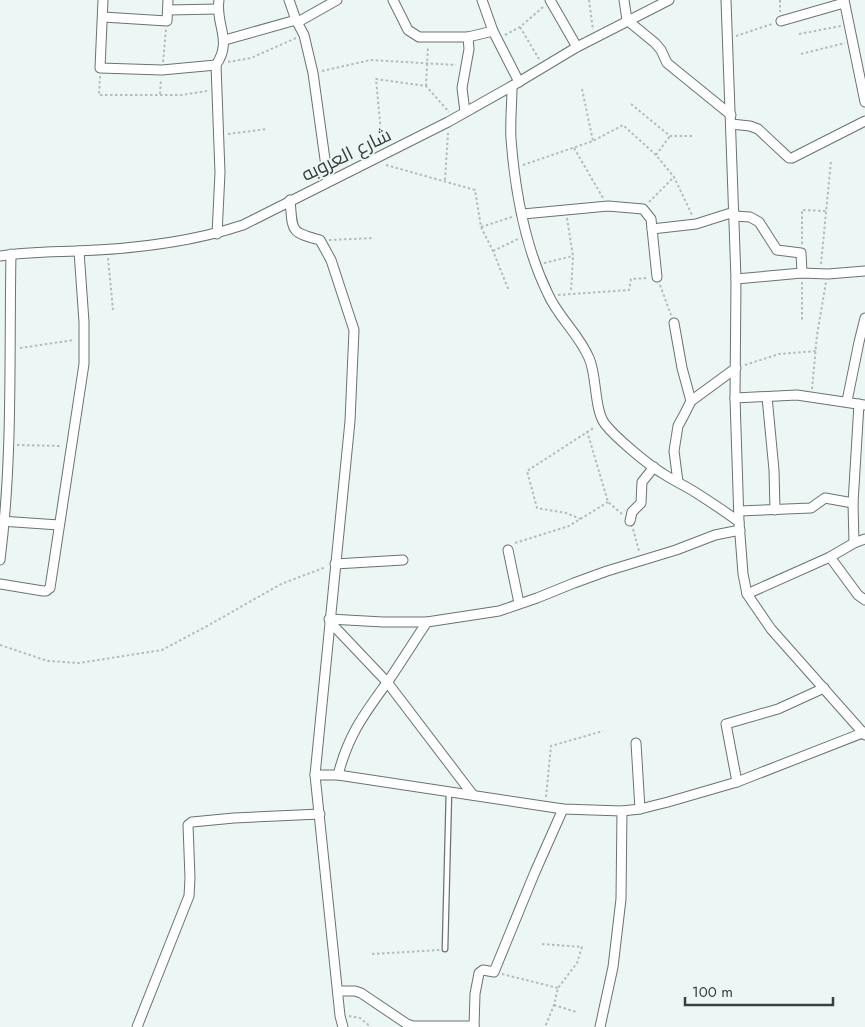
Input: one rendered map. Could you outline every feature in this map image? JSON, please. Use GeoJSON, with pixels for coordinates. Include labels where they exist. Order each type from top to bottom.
{"type":"FeatureCollection","features":[{"type":"Feature","properties":{"kind":"street"},"geometry":{"type":"LineString","coordinates":[[103,0],[100,68],[162,70],[216,65]]}},
{"type":"Feature","properties":{"kind":"street"},"geometry":{"type":"LineString","coordinates":[[103,16],[167,21],[168,0]]}},
{"type":"Feature","properties":{"kind":"street"},"geometry":{"type":"LineString","coordinates":[[290,0],[304,35],[313,73],[328,181]]}},
{"type":"Feature","properties":{"kind":"street"},"geometry":{"type":"LineString","coordinates":[[224,40],[297,21],[336,0]]}},
{"type":"Feature","properties":{"kind":"street"},"geometry":{"type":"LineString","coordinates":[[393,0],[408,30],[419,37],[468,38],[495,35]]}},
{"type":"Feature","properties":{"kind":"street"},"geometry":{"type":"LineString","coordinates":[[482,0],[515,84],[511,138],[514,168],[522,214],[535,265],[549,296],[584,347],[589,358],[603,422],[654,467],[739,526]]}},
{"type":"Feature","properties":{"kind":"street"},"geometry":{"type":"LineString","coordinates":[[551,0],[577,47]]}},
{"type":"Feature","properties":{"kind":"street"},"geometry":{"type":"LineString","coordinates":[[624,0],[627,20],[655,43],[661,50],[667,63],[731,120],[755,127],[787,156],[792,158],[865,121]]}},
{"type":"Feature","properties":{"kind":"street","name":"شارع العروبه"},"geometry":{"type":"LineString","coordinates":[[0,254],[79,251],[164,244],[217,234],[243,225],[451,120],[577,47],[627,20],[670,0]]}},
{"type":"Feature","properties":{"kind":"street"},"geometry":{"type":"LineString","coordinates":[[315,775],[338,775],[563,810],[640,809],[737,782],[864,733],[772,629],[746,594],[742,574],[735,398],[736,279],[726,0]]}},
{"type":"Feature","properties":{"kind":"street"},"geometry":{"type":"LineString","coordinates":[[781,21],[844,1],[865,102]]}},
{"type":"Feature","properties":{"kind":"street"},"geometry":{"type":"LineString","coordinates":[[168,10],[219,4],[224,40],[220,59],[216,65],[220,173],[217,234]]}},
{"type":"Feature","properties":{"kind":"street"},"geometry":{"type":"LineString","coordinates":[[465,112],[462,88],[469,49],[468,38]]}},
{"type":"Feature","properties":{"kind":"street"},"geometry":{"type":"LineString","coordinates":[[290,200],[292,224],[295,231],[298,234],[320,240],[331,260],[354,330],[350,421],[315,775],[340,1016],[343,1027]]}},
{"type":"Feature","properties":{"kind":"street"},"geometry":{"type":"LineString","coordinates":[[522,214],[608,206],[643,209],[651,219],[657,277]]}},
{"type":"Feature","properties":{"kind":"street"},"geometry":{"type":"LineString","coordinates":[[652,229],[696,224],[734,214],[750,217],[759,222],[777,250],[802,253],[802,273]]}},
{"type":"Feature","properties":{"kind":"street"},"geometry":{"type":"LineString","coordinates":[[0,584],[43,591],[50,588],[84,364],[79,251]]}},
{"type":"Feature","properties":{"kind":"street"},"geometry":{"type":"LineString","coordinates":[[0,560],[10,445],[11,254]]}},
{"type":"Feature","properties":{"kind":"street"},"geometry":{"type":"LineString","coordinates":[[736,279],[802,273],[824,274],[865,271]]}},
{"type":"Feature","properties":{"kind":"street"},"geometry":{"type":"LineString","coordinates":[[847,401],[865,318]]}},
{"type":"Feature","properties":{"kind":"street"},"geometry":{"type":"LineString","coordinates":[[674,323],[682,368],[692,401]]}},
{"type":"Feature","properties":{"kind":"street"},"geometry":{"type":"LineString","coordinates":[[678,482],[674,451],[678,426],[692,401],[736,368]]}},
{"type":"Feature","properties":{"kind":"street"},"geometry":{"type":"LineString","coordinates":[[735,398],[797,395],[862,404],[852,503],[854,543]]}},
{"type":"Feature","properties":{"kind":"street"},"geometry":{"type":"LineString","coordinates":[[767,397],[774,470],[775,510]]}},
{"type":"Feature","properties":{"kind":"street"},"geometry":{"type":"LineString","coordinates":[[630,521],[632,512],[641,502],[642,482],[654,467]]}},
{"type":"Feature","properties":{"kind":"street"},"geometry":{"type":"LineString","coordinates":[[739,512],[811,508],[825,498],[852,503]]}},
{"type":"Feature","properties":{"kind":"street"},"geometry":{"type":"LineString","coordinates":[[2,521],[59,525]]}},
{"type":"Feature","properties":{"kind":"street"},"geometry":{"type":"LineString","coordinates":[[330,621],[427,622],[499,611],[607,571],[676,550],[739,526]]}},
{"type":"Feature","properties":{"kind":"street"},"geometry":{"type":"LineString","coordinates":[[746,594],[830,557],[865,539]]}},
{"type":"Feature","properties":{"kind":"street"},"geometry":{"type":"LineString","coordinates":[[508,550],[518,604]]}},
{"type":"Feature","properties":{"kind":"street"},"geometry":{"type":"LineString","coordinates":[[830,557],[858,595],[865,600]]}},
{"type":"Feature","properties":{"kind":"street"},"geometry":{"type":"LineString","coordinates":[[335,564],[403,560]]}},
{"type":"Feature","properties":{"kind":"street"},"geometry":{"type":"LineString","coordinates":[[330,621],[387,682],[473,795]]}},
{"type":"Feature","properties":{"kind":"street"},"geometry":{"type":"LineString","coordinates":[[338,775],[351,736],[365,711],[427,622]]}},
{"type":"Feature","properties":{"kind":"street"},"geometry":{"type":"LineString","coordinates":[[737,782],[726,727],[728,722],[778,709],[824,688]]}},
{"type":"Feature","properties":{"kind":"street"},"geometry":{"type":"LineString","coordinates":[[636,743],[640,809]]}},
{"type":"Feature","properties":{"kind":"street"},"geometry":{"type":"LineString","coordinates":[[338,991],[361,993],[407,1024],[413,1026],[474,1026],[478,972],[483,970],[494,972],[563,810]]}},
{"type":"Feature","properties":{"kind":"street"},"geometry":{"type":"LineString","coordinates":[[600,1027],[613,966],[621,899],[622,810]]}},
{"type":"Feature","properties":{"kind":"street"},"geometry":{"type":"LineString","coordinates":[[137,1027],[188,896],[190,878],[188,825],[192,822],[234,818],[320,814]]}},
{"type":"Feature","properties":{"kind":"lane"},"geometry":{"type":"LineString","coordinates":[[445,950],[449,791]]}},
{"type":"Feature","properties":{"kind":"path"},"geometry":{"type":"LineString","coordinates":[[495,35],[520,27],[551,0]]}},
{"type":"Feature","properties":{"kind":"path"},"geometry":{"type":"LineString","coordinates":[[589,0],[594,38]]}},
{"type":"Feature","properties":{"kind":"path"},"geometry":{"type":"LineString","coordinates":[[727,38],[781,21],[780,0]]}},
{"type":"Feature","properties":{"kind":"path"},"geometry":{"type":"LineString","coordinates":[[160,94],[167,21]]}},
{"type":"Feature","properties":{"kind":"path"},"geometry":{"type":"LineString","coordinates":[[799,34],[848,24]]}},
{"type":"Feature","properties":{"kind":"path"},"geometry":{"type":"LineString","coordinates":[[520,27],[544,67]]}},
{"type":"Feature","properties":{"kind":"path"},"geometry":{"type":"LineString","coordinates":[[216,65],[251,58],[304,35]]}},
{"type":"Feature","properties":{"kind":"path"},"geometry":{"type":"LineString","coordinates":[[428,36],[426,86],[451,120],[446,180]]}},
{"type":"Feature","properties":{"kind":"path"},"geometry":{"type":"LineString","coordinates":[[801,54],[853,41]]}},
{"type":"Feature","properties":{"kind":"path"},"geometry":{"type":"LineString","coordinates":[[313,73],[371,60],[466,66]]}},
{"type":"Feature","properties":{"kind":"path"},"geometry":{"type":"LineString","coordinates":[[100,68],[99,95],[182,95],[217,90]]}},
{"type":"Feature","properties":{"kind":"path"},"geometry":{"type":"LineString","coordinates":[[383,154],[376,79],[426,86]]}},
{"type":"Feature","properties":{"kind":"path"},"geometry":{"type":"LineString","coordinates":[[582,89],[593,141]]}},
{"type":"Feature","properties":{"kind":"path"},"geometry":{"type":"LineString","coordinates":[[631,104],[670,136],[694,136]]}},
{"type":"Feature","properties":{"kind":"path"},"geometry":{"type":"LineString","coordinates":[[514,168],[593,141],[623,125],[656,156],[674,177],[696,224]]}},
{"type":"Feature","properties":{"kind":"path"},"geometry":{"type":"LineString","coordinates":[[219,135],[267,129]]}},
{"type":"Feature","properties":{"kind":"path"},"geometry":{"type":"LineString","coordinates":[[656,156],[670,136]]}},
{"type":"Feature","properties":{"kind":"path"},"geometry":{"type":"LineString","coordinates":[[574,148],[608,206]]}},
{"type":"Feature","properties":{"kind":"path"},"geometry":{"type":"LineString","coordinates":[[370,160],[446,180],[475,190],[481,227],[509,291]]}},
{"type":"Feature","properties":{"kind":"path"},"geometry":{"type":"LineString","coordinates":[[812,396],[824,274],[826,210],[831,161]]}},
{"type":"Feature","properties":{"kind":"path"},"geometry":{"type":"LineString","coordinates":[[643,209],[674,177]]}},
{"type":"Feature","properties":{"kind":"path"},"geometry":{"type":"LineString","coordinates":[[566,210],[573,256],[571,293]]}},
{"type":"Feature","properties":{"kind":"path"},"geometry":{"type":"LineString","coordinates":[[802,253],[802,210],[826,210]]}},
{"type":"Feature","properties":{"kind":"path"},"geometry":{"type":"LineString","coordinates":[[481,227],[522,214]]}},
{"type":"Feature","properties":{"kind":"path"},"geometry":{"type":"LineString","coordinates":[[493,251],[527,234]]}},
{"type":"Feature","properties":{"kind":"path"},"geometry":{"type":"LineString","coordinates":[[320,240],[374,238]]}},
{"type":"Feature","properties":{"kind":"path"},"geometry":{"type":"LineString","coordinates":[[108,249],[113,310]]}},
{"type":"Feature","properties":{"kind":"path"},"geometry":{"type":"LineString","coordinates":[[535,265],[573,256]]}},
{"type":"Feature","properties":{"kind":"path"},"geometry":{"type":"LineString","coordinates":[[802,273],[802,320]]}},
{"type":"Feature","properties":{"kind":"path"},"geometry":{"type":"LineString","coordinates":[[549,296],[628,290],[631,280],[657,277],[674,323]]}},
{"type":"Feature","properties":{"kind":"path"},"geometry":{"type":"LineString","coordinates":[[9,350],[84,339]]}},
{"type":"Feature","properties":{"kind":"path"},"geometry":{"type":"LineString","coordinates":[[736,368],[779,354],[816,351]]}},
{"type":"Feature","properties":{"kind":"path"},"geometry":{"type":"LineString","coordinates":[[581,518],[566,513],[537,508],[527,471],[603,422]]}},
{"type":"Feature","properties":{"kind":"path"},"geometry":{"type":"LineString","coordinates":[[508,550],[513,544],[568,526],[608,502],[587,431]]}},
{"type":"Feature","properties":{"kind":"path"},"geometry":{"type":"LineString","coordinates":[[10,445],[72,446]]}},
{"type":"Feature","properties":{"kind":"path"},"geometry":{"type":"LineString","coordinates":[[0,645],[48,661],[79,663],[162,650],[281,584],[335,564]]}},
{"type":"Feature","properties":{"kind":"path"},"geometry":{"type":"LineString","coordinates":[[545,806],[551,746],[603,731]]}},
{"type":"Feature","properties":{"kind":"path"},"geometry":{"type":"LineString","coordinates":[[542,944],[582,947],[577,963],[558,988],[554,1005],[545,1027]]}},
{"type":"Feature","properties":{"kind":"path"},"geometry":{"type":"LineString","coordinates":[[372,954],[445,950]]}},
{"type":"Feature","properties":{"kind":"path"},"geometry":{"type":"LineString","coordinates":[[494,972],[558,988]]}},
{"type":"Feature","properties":{"kind":"path"},"geometry":{"type":"LineString","coordinates":[[554,1005],[576,1012]]}},
{"type":"Feature","properties":{"kind":"path"},"geometry":{"type":"LineString","coordinates":[[340,1016],[360,1018],[371,1027]]}}]}
